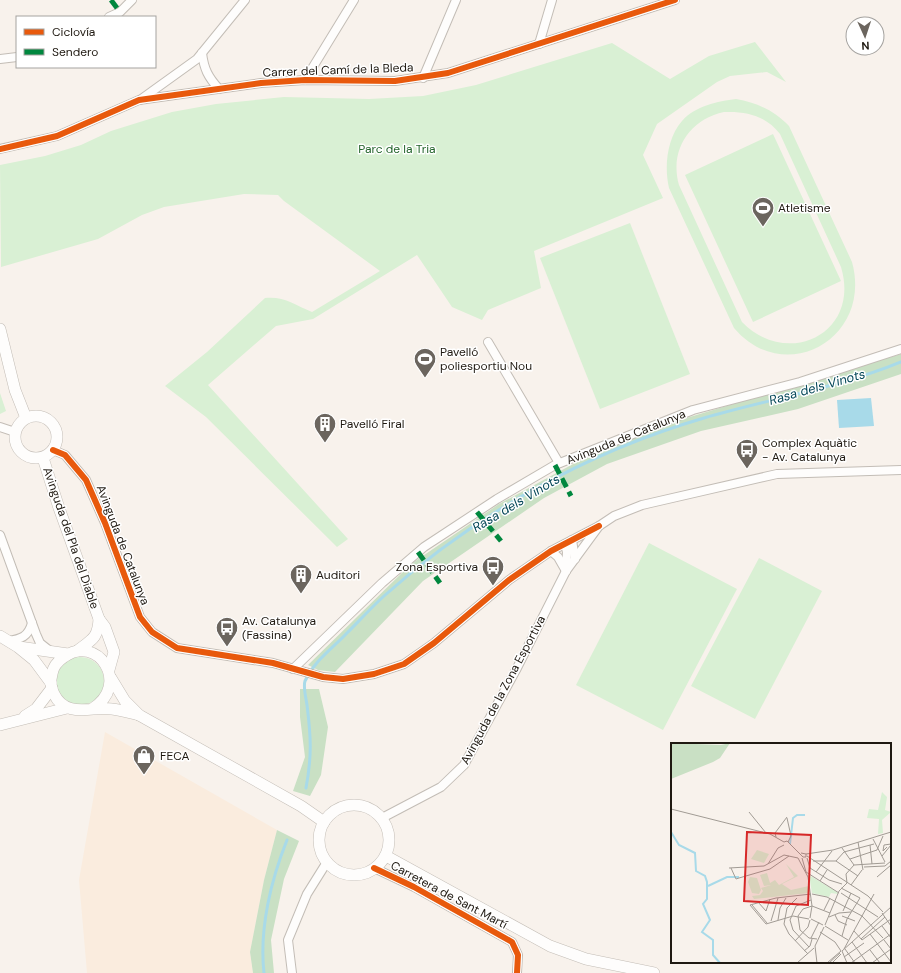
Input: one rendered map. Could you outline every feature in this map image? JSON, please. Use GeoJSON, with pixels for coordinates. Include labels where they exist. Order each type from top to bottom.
{"type":"FeatureCollection","features":[{"type":"Feature","properties":{"kind":"main road"},"geometry":{"type":"LineString","coordinates":[[0,329],[15,390],[20,424],[14,439],[19,451],[30,458],[43,458],[53,450],[57,436],[52,424],[40,416],[20,424]]}},
{"type":"Feature","properties":{"kind":"main road"},"geometry":{"type":"LineString","coordinates":[[0,362],[20,424]]}},
{"type":"Feature","properties":{"kind":"main road","name":"Avinguda del Pla del Diable"},"geometry":{"type":"LineString","coordinates":[[43,458],[59,508],[99,619],[105,627],[114,652],[110,674]]}},
{"type":"Feature","properties":{"kind":"main road","name":"Avinguda del Pla del Diable"},"geometry":{"type":"LineString","coordinates":[[72,653],[95,638],[99,628],[99,619]]}},
{"type":"Feature","properties":{"kind":"main road"},"geometry":{"type":"LineString","coordinates":[[4,638],[18,647],[39,666],[58,699],[67,708]]}},
{"type":"Feature","properties":{"kind":"main road"},"geometry":{"type":"LineString","coordinates":[[18,647],[52,652],[72,653],[85,651],[100,657],[125,701],[139,715]]}},
{"type":"Feature","properties":{"kind":"main road"},"geometry":{"type":"LineString","coordinates":[[14,721],[36,709],[51,685],[55,666],[72,653]]}},
{"type":"Feature","properties":{"kind":"main road"},"geometry":{"type":"LineString","coordinates":[[92,709],[101,704],[107,696],[110,687],[110,674]]}},
{"type":"Feature","properties":{"kind":"main road"},"geometry":{"type":"LineString","coordinates":[[0,724],[67,708],[84,711],[111,708],[139,715],[301,806],[324,822]]}},
{"type":"Feature","properties":{"kind":"main road"},"geometry":{"type":"LineString","coordinates":[[358,805],[372,810],[382,818],[387,827],[389,843],[386,856],[374,868],[365,873],[351,874],[338,871],[327,862],[321,850],[320,835],[324,822],[335,810],[346,806],[358,805]]}},
{"type":"Feature","properties":{"kind":"main road"},"geometry":{"type":"LineString","coordinates":[[386,856],[550,946],[586,959],[631,971],[654,973]]}},
{"type":"Feature","properties":{"kind":"street"},"geometry":{"type":"LineString","coordinates":[[111,16],[120,12],[132,0]]}},
{"type":"Feature","properties":{"kind":"street"},"geometry":{"type":"LineString","coordinates":[[139,100],[197,59],[245,0]]}},
{"type":"Feature","properties":{"kind":"street"},"geometry":{"type":"LineString","coordinates":[[305,80],[354,0]]}},
{"type":"Feature","properties":{"kind":"street"},"geometry":{"type":"LineString","coordinates":[[423,78],[456,0]]}},
{"type":"Feature","properties":{"kind":"street"},"geometry":{"type":"LineString","coordinates":[[539,44],[552,0]]}},
{"type":"Feature","properties":{"kind":"street","name":"Carrer del Camí de la Bleda"},"geometry":{"type":"LineString","coordinates":[[0,149],[57,136],[139,100],[261,83],[305,80],[368,82],[423,78],[448,73],[675,0]]}},
{"type":"Feature","properties":{"kind":"street"},"geometry":{"type":"LineString","coordinates":[[202,53],[204,68],[210,79],[219,89]]}},
{"type":"Feature","properties":{"kind":"street"},"geometry":{"type":"LineString","coordinates":[[0,59],[16,57]]}},
{"type":"Feature","properties":{"kind":"street"},"geometry":{"type":"LineString","coordinates":[[488,342],[559,463]]}},
{"type":"Feature","properties":{"kind":"street","name":"Avinguda de Catalunya"},"geometry":{"type":"LineString","coordinates":[[53,450],[65,455],[86,480],[105,523],[140,617],[152,632],[177,648],[273,663],[292,669],[382,583],[424,546],[497,499],[559,463],[693,410],[800,382],[901,349]]}},
{"type":"Feature","properties":{"kind":"street"},"geometry":{"type":"LineString","coordinates":[[0,427],[20,424]]}},
{"type":"Feature","properties":{"kind":"street","name":"Avinguda de la Zona Esportiva"},"geometry":{"type":"LineString","coordinates":[[382,818],[441,787],[464,765],[517,668],[566,571],[599,526],[614,516],[642,505],[777,474],[901,470]]}},
{"type":"Feature","properties":{"kind":"street"},"geometry":{"type":"LineString","coordinates":[[292,669],[323,677],[343,679],[374,674],[404,664],[434,643],[509,580],[552,552],[599,526]]}},
{"type":"Feature","properties":{"kind":"street"},"geometry":{"type":"LineString","coordinates":[[0,535],[40,643],[52,652]]}},
{"type":"Feature","properties":{"kind":"street"},"geometry":{"type":"LineString","coordinates":[[569,542],[575,560]]}},
{"type":"Feature","properties":{"kind":"street","name":"Avinguda de la Zona Esportiva"},"geometry":{"type":"LineString","coordinates":[[566,571],[569,542]]}},
{"type":"Feature","properties":{"kind":"street"},"geometry":{"type":"LineString","coordinates":[[552,552],[558,557],[566,571]]}},
{"type":"Feature","properties":{"kind":"street"},"geometry":{"type":"LineString","coordinates":[[4,638],[20,639],[29,632],[32,623]]}},
{"type":"Feature","properties":{"kind":"street"},"geometry":{"type":"LineString","coordinates":[[292,973],[288,940],[306,894],[327,862]]}},
{"type":"Feature","properties":{"kind":"street","name":"Carretera de Sant Martí"},"geometry":{"type":"LineString","coordinates":[[374,868],[414,887],[512,942],[518,955],[517,973]]}},
{"type":"Feature","properties":{"kind":"shaded area"},"geometry":{"type":"Polygon","coordinates":[[[105,732],[277,830],[264,880],[250,952],[253,973],[87,973],[79,880],[105,732]]]}},
{"type":"Feature","properties":{"kind":"green space","name":"Parc de la Tria"},"geometry":{"type":"Polygon","coordinates":[[[755,42],[786,82],[767,72],[730,76],[717,82],[657,124],[643,155],[663,198],[534,251],[541,288],[488,310],[482,320],[452,307],[417,255],[313,319],[276,326],[208,385],[348,539],[337,547],[206,417],[165,386],[207,352],[265,298],[278,298],[312,312],[380,271],[284,201],[278,195],[244,194],[164,207],[142,215],[98,239],[1,267],[0,165],[45,156],[81,145],[111,131],[172,112],[216,104],[284,97],[369,99],[423,96],[476,85],[612,43],[670,79],[709,56],[755,42]]]}},
{"type":"Feature","properties":{"kind":"green space"},"geometry":{"type":"Polygon","coordinates":[[[736,99],[765,108],[789,126],[852,262],[855,289],[850,313],[837,332],[820,346],[799,354],[777,354],[755,346],[734,328],[669,188],[667,171],[668,153],[677,128],[687,116],[700,108],[736,99]],[[724,112],[701,121],[685,138],[680,148],[677,160],[679,185],[742,322],[760,336],[780,343],[799,343],[816,337],[831,326],[840,310],[844,290],[841,267],[780,134],[769,123],[762,119],[740,112],[724,112]]]}},
{"type":"Feature","properties":{"kind":"green space","name":"Atletisme"},"geometry":{"type":"Polygon","coordinates":[[[773,134],[841,281],[753,322],[685,175],[773,134]]]}},
{"type":"Feature","properties":{"kind":"green space"},"geometry":{"type":"Polygon","coordinates":[[[630,223],[690,374],[600,409],[540,258],[630,223]]]}},
{"type":"Feature","properties":{"kind":"green space"},"geometry":{"type":"Polygon","coordinates":[[[901,354],[901,374],[798,409],[701,431],[607,464],[544,498],[423,581],[335,672],[318,670],[308,665],[411,564],[499,504],[575,463],[663,425],[901,354]]]}},
{"type":"Feature","properties":{"kind":"green space"},"geometry":{"type":"Polygon","coordinates":[[[0,393],[6,411],[0,414],[0,393]]]}},
{"type":"Feature","properties":{"kind":"green space"},"geometry":{"type":"Polygon","coordinates":[[[649,543],[737,589],[663,730],[576,685],[649,543]]]}},
{"type":"Feature","properties":{"kind":"green space"},"geometry":{"type":"Polygon","coordinates":[[[759,558],[822,591],[755,719],[691,686],[759,558]]]}},
{"type":"Feature","properties":{"kind":"green space"},"geometry":{"type":"Polygon","coordinates":[[[80,657],[89,659],[97,664],[102,672],[104,681],[102,690],[97,698],[89,703],[80,705],[71,703],[63,698],[58,690],[56,681],[58,672],[63,664],[71,659],[80,657]]]}},
{"type":"Feature","properties":{"kind":"green space"},"geometry":{"type":"Polygon","coordinates":[[[300,689],[319,689],[328,727],[321,775],[310,796],[293,791],[305,757],[300,717],[300,689]]]}},
{"type":"Feature","properties":{"kind":"green space"},"geometry":{"type":"Polygon","coordinates":[[[277,830],[299,841],[284,879],[271,940],[274,973],[253,973],[250,952],[264,880],[277,830]]]}},
{"type":"Feature","properties":{"kind":"water"},"geometry":{"type":"Polygon","coordinates":[[[871,398],[874,426],[839,428],[837,400],[871,398]]]}},
{"type":"Feature","properties":{"kind":"waterway","name":"Rasa dels Vinots"},"geometry":{"type":"LineString","coordinates":[[306,788],[309,766],[310,737],[304,686],[309,674],[324,655],[384,596],[419,566],[456,539],[494,513],[534,489],[617,449],[660,432],[704,418],[853,379],[901,362]]}},
{"type":"Feature","properties":{"kind":"waterway"},"geometry":{"type":"LineString","coordinates":[[264,973],[263,939],[265,922],[271,888],[287,840]]}},
{"type":"Feature","properties":{"kind":"marked path"},"geometry":{"type":"LineString","coordinates":[[111,0],[120,12]]}},
{"type":"Feature","properties":{"kind":"marked path"},"geometry":{"type":"LineString","coordinates":[[555,465],[571,496]]}},
{"type":"Feature","properties":{"kind":"marked path"},"geometry":{"type":"LineString","coordinates":[[477,512],[501,541]]}},
{"type":"Feature","properties":{"kind":"marked path"},"geometry":{"type":"LineString","coordinates":[[418,552],[440,583]]}},
{"type":"Feature","properties":{"kind":"cycle path"},"geometry":{"type":"LineString","coordinates":[[0,149],[57,136],[139,100],[261,83],[305,80],[395,81],[448,73],[675,0]]}},
{"type":"Feature","properties":{"kind":"cycle path"},"geometry":{"type":"LineString","coordinates":[[53,450],[65,455],[86,480],[105,523],[140,617],[152,632],[177,648],[273,663],[323,677],[343,679],[374,674],[404,664],[434,643],[509,580],[551,551],[599,526]]}},
{"type":"Feature","properties":{"kind":"cycle path"},"geometry":{"type":"LineString","coordinates":[[374,868],[414,887],[512,942],[518,955],[517,973]]}},
{"type":"Feature","properties":{"kind":"place","name":"Atletisme"},"geometry":{"type":"Point","coordinates":[763,228]}},
{"type":"Feature","properties":{"kind":"place","name":"Pavelló poliesportiu Nou"},"geometry":{"type":"Point","coordinates":[425,378]}},
{"type":"Feature","properties":{"kind":"place","name":"Pavelló Firal"},"geometry":{"type":"Point","coordinates":[325,444]}},
{"type":"Feature","properties":{"kind":"place","name":"Complex Aquàtic - Av. Catalunya"},"geometry":{"type":"Point","coordinates":[747,470]}},
{"type":"Feature","properties":{"kind":"place","name":"Zona Esportiva"},"geometry":{"type":"Point","coordinates":[493,586]}},
{"type":"Feature","properties":{"kind":"place","name":"Auditori"},"geometry":{"type":"Point","coordinates":[301,594]}},
{"type":"Feature","properties":{"kind":"place","name":"Av. Catalunya (Fassina)"},"geometry":{"type":"Point","coordinates":[227,648]}},
{"type":"Feature","properties":{"kind":"place","name":"FECA"},"geometry":{"type":"Point","coordinates":[144,776]}}]}
